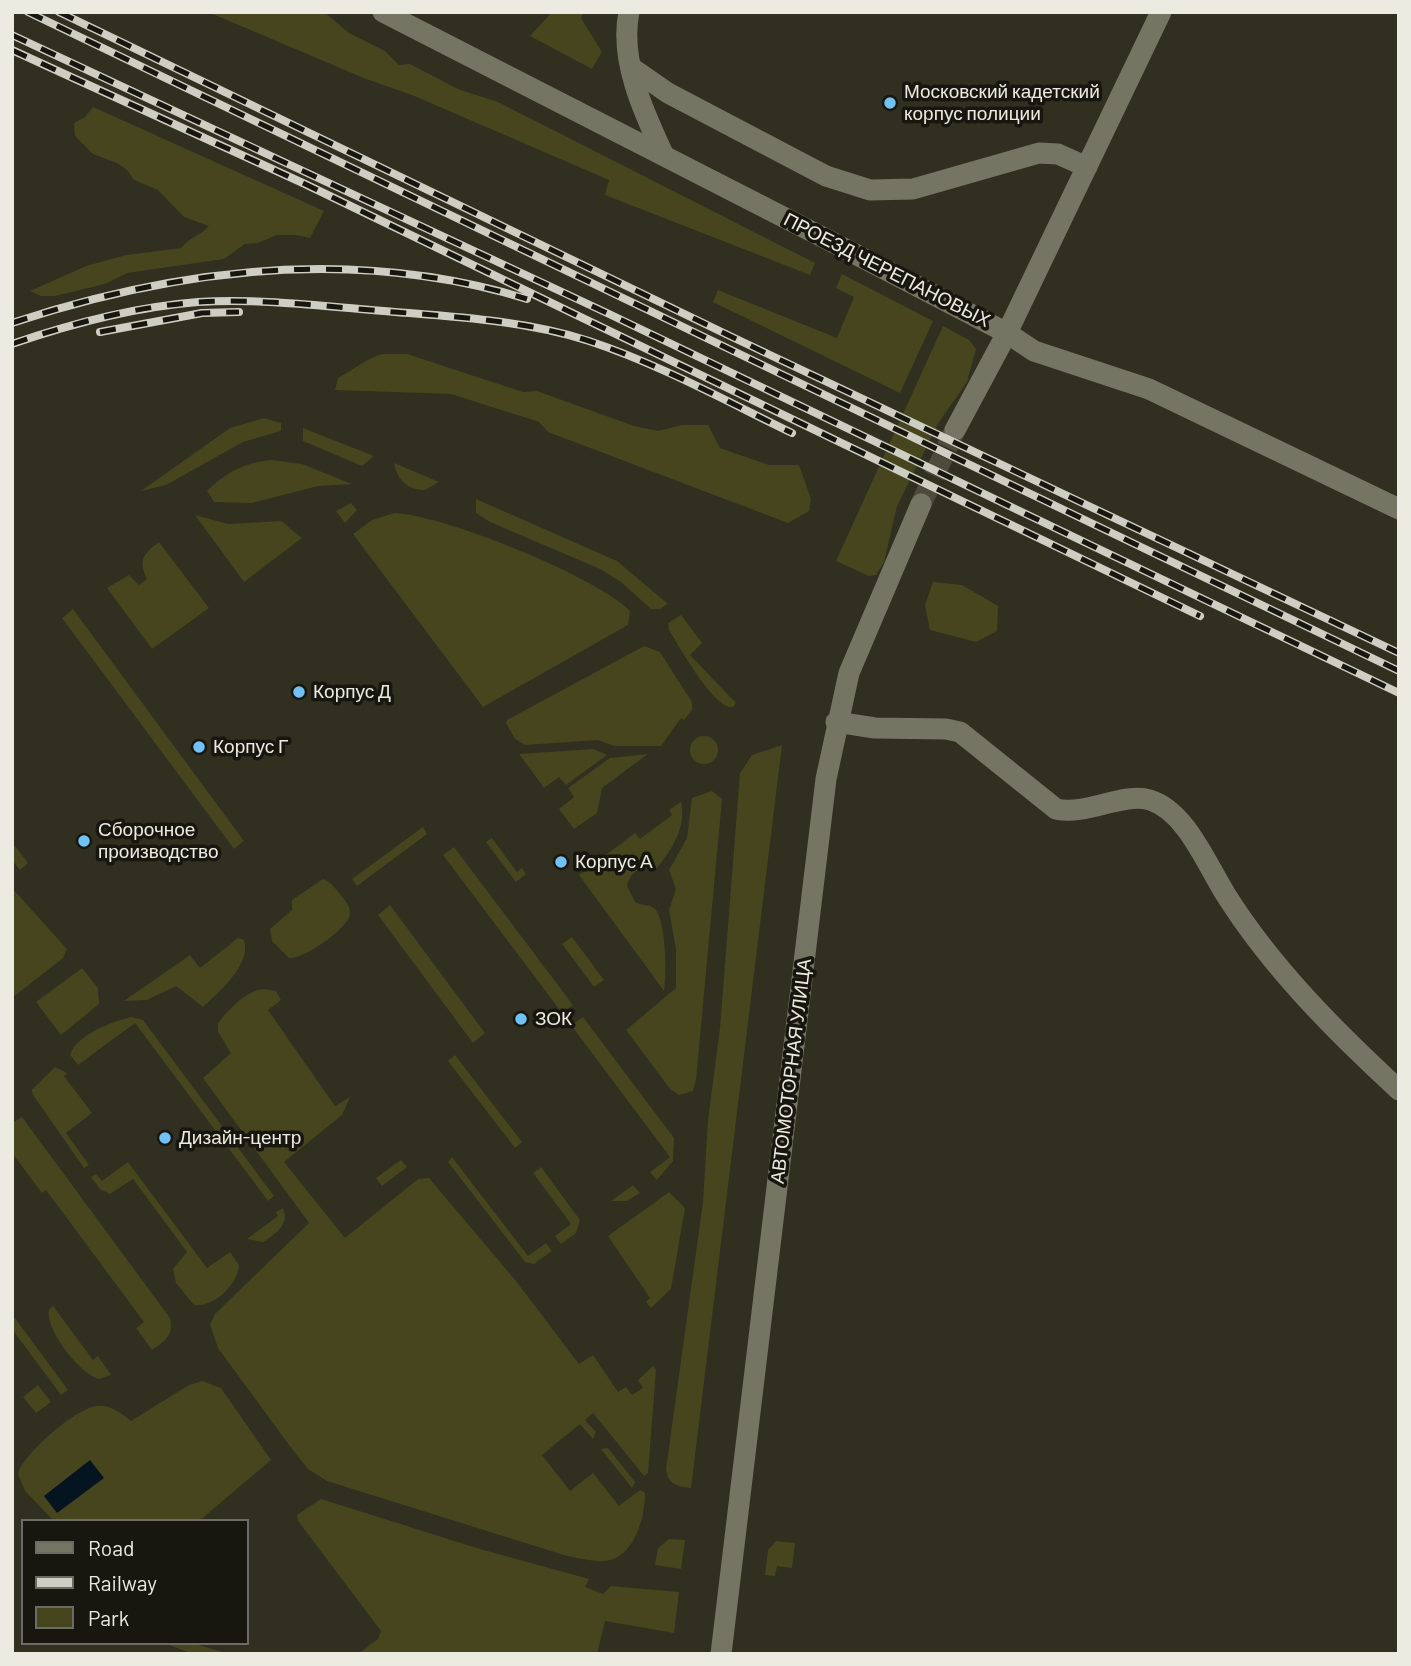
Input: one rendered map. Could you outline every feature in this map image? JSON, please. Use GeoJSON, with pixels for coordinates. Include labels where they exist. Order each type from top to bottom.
{"type":"FeatureCollection","features":[{"type":"Feature","properties":{"kind":"street","name":"ПРОЕЗД ЧЕРЕПАНОВЫХ"},"geometry":{"type":"LineString","coordinates":[[383,12],[1007,332],[1034,351],[1149,389],[1399,509]]}},
{"type":"Feature","properties":{"kind":"street"},"geometry":{"type":"LineString","coordinates":[[629,12],[625,33],[632,68],[644,114],[664,156]]}},
{"type":"Feature","properties":{"kind":"street"},"geometry":{"type":"LineString","coordinates":[[955,430],[1007,332],[1161,12]]}},
{"type":"Feature","properties":{"kind":"street"},"geometry":{"type":"LineString","coordinates":[[632,68],[668,93],[826,176],[870,190],[913,189],[1039,153],[1058,154],[1087,167]]}},
{"type":"Feature","properties":{"kind":"street","name":"АВТОМОТОРНАЯ УЛИЦА"},"geometry":{"type":"LineString","coordinates":[[721,1654],[826,779],[836,722],[865,630],[921,504]]}},
{"type":"Feature","properties":{"kind":"street"},"geometry":{"type":"LineString","coordinates":[[836,722],[875,728],[946,729],[960,732],[1055,809],[1071,812],[1132,799],[1148,799],[1160,805],[1185,829],[1228,898],[1282,971],[1332,1026],[1399,1090]]}},
{"type":"Feature","properties":{"kind":"green space"},"geometry":{"type":"Polygon","coordinates":[[[208,12],[324,12],[349,33],[385,51],[399,65],[410,64],[458,89],[498,102],[815,263],[810,275],[605,195],[609,180],[412,95],[366,79],[208,12]]]}},
{"type":"Feature","properties":{"kind":"green space"},"geometry":{"type":"Polygon","coordinates":[[[552,12],[584,12],[581,18],[602,52],[592,69],[530,36],[552,12]]]}},
{"type":"Feature","properties":{"kind":"green space"},"geometry":{"type":"Polygon","coordinates":[[[93,107],[324,211],[310,238],[277,235],[258,243],[245,244],[224,259],[127,273],[105,284],[55,296],[41,296],[30,291],[86,266],[126,255],[181,248],[209,226],[184,217],[158,190],[134,180],[127,170],[117,163],[93,154],[75,136],[74,123],[85,117],[93,107]]]}},
{"type":"Feature","properties":{"kind":"green space"},"geometry":{"type":"Polygon","coordinates":[[[842,274],[933,321],[900,393],[713,302],[718,290],[837,338],[854,297],[836,288],[842,274]]]}},
{"type":"Feature","properties":{"kind":"green space"},"geometry":{"type":"Polygon","coordinates":[[[943,326],[969,340],[976,349],[967,382],[939,422],[897,506],[884,562],[876,575],[869,576],[836,561],[943,326]]]}},
{"type":"Feature","properties":{"kind":"green space"},"geometry":{"type":"Polygon","coordinates":[[[382,354],[407,354],[523,392],[537,391],[634,426],[658,431],[682,425],[708,425],[720,448],[769,465],[799,465],[811,499],[809,511],[788,523],[548,432],[539,422],[451,394],[335,390],[338,378],[382,354]]]}},
{"type":"Feature","properties":{"kind":"green space"},"geometry":{"type":"Polygon","coordinates":[[[264,418],[281,423],[281,431],[243,442],[166,485],[141,491],[230,428],[264,418]]]}},
{"type":"Feature","properties":{"kind":"green space"},"geometry":{"type":"Polygon","coordinates":[[[303,428],[374,456],[362,466],[303,441],[303,428]]]}},
{"type":"Feature","properties":{"kind":"green space"},"geometry":{"type":"Polygon","coordinates":[[[271,460],[302,464],[352,484],[318,486],[252,503],[214,502],[207,491],[236,470],[271,460]]]}},
{"type":"Feature","properties":{"kind":"green space"},"geometry":{"type":"Polygon","coordinates":[[[394,463],[439,482],[425,490],[413,488],[401,479],[394,463]]]}},
{"type":"Feature","properties":{"kind":"green space"},"geometry":{"type":"Polygon","coordinates":[[[476,499],[617,561],[668,604],[660,609],[651,609],[621,582],[600,569],[490,522],[476,513],[476,499]]]}},
{"type":"Feature","properties":{"kind":"green space"},"geometry":{"type":"Polygon","coordinates":[[[351,503],[357,510],[345,523],[336,511],[351,503]]]}},
{"type":"Feature","properties":{"kind":"green space"},"geometry":{"type":"Polygon","coordinates":[[[394,513],[416,516],[481,535],[554,565],[613,597],[630,611],[628,625],[483,707],[353,534],[372,520],[394,513]]]}},
{"type":"Feature","properties":{"kind":"green space"},"geometry":{"type":"Polygon","coordinates":[[[195,515],[228,524],[281,521],[302,538],[244,582],[195,515]]]}},
{"type":"Feature","properties":{"kind":"green space"},"geometry":{"type":"Polygon","coordinates":[[[159,542],[209,608],[152,649],[107,588],[129,575],[139,585],[147,579],[143,567],[144,558],[159,542]]]}},
{"type":"Feature","properties":{"kind":"green space"},"geometry":{"type":"Polygon","coordinates":[[[933,582],[962,585],[998,606],[997,631],[976,642],[930,630],[925,605],[933,582]]]}},
{"type":"Feature","properties":{"kind":"green space"},"geometry":{"type":"Polygon","coordinates":[[[73,609],[244,841],[234,849],[62,618],[73,609]]]}},
{"type":"Feature","properties":{"kind":"green space"},"geometry":{"type":"Polygon","coordinates":[[[681,615],[702,643],[690,655],[736,703],[733,707],[725,705],[707,688],[669,630],[668,623],[681,615]]]}},
{"type":"Feature","properties":{"kind":"green space"},"geometry":{"type":"Polygon","coordinates":[[[644,646],[660,652],[692,702],[692,710],[684,720],[681,718],[661,746],[614,746],[598,740],[525,745],[515,739],[507,720],[644,646]]]}},
{"type":"Feature","properties":{"kind":"green space"},"geometry":{"type":"Polygon","coordinates":[[[704,736],[714,740],[718,750],[714,760],[704,764],[694,760],[690,750],[694,740],[704,736]]]}},
{"type":"Feature","properties":{"kind":"green space"},"geometry":{"type":"Polygon","coordinates":[[[782,745],[691,1488],[674,1484],[666,1469],[703,1202],[740,773],[752,755],[782,745]]]}},
{"type":"Feature","properties":{"kind":"green space"},"geometry":{"type":"Polygon","coordinates":[[[593,749],[607,755],[566,785],[559,777],[544,788],[519,754],[593,749]]]}},
{"type":"Feature","properties":{"kind":"green space"},"geometry":{"type":"Polygon","coordinates":[[[648,754],[602,788],[597,813],[574,829],[559,809],[574,797],[568,788],[610,758],[648,754]]]}},
{"type":"Feature","properties":{"kind":"green space"},"geometry":{"type":"Polygon","coordinates":[[[712,791],[722,799],[696,1080],[693,1091],[679,1095],[670,1089],[626,1030],[676,988],[676,949],[669,910],[676,889],[669,870],[687,838],[692,798],[712,791]]]}},
{"type":"Feature","properties":{"kind":"green space"},"geometry":{"type":"Polygon","coordinates":[[[681,802],[680,829],[668,853],[657,868],[642,869],[631,876],[627,886],[635,902],[653,907],[659,915],[665,948],[664,991],[579,875],[635,833],[640,839],[672,815],[669,810],[681,802]]]}},
{"type":"Feature","properties":{"kind":"green space"},"geometry":{"type":"Polygon","coordinates":[[[423,827],[427,834],[357,886],[352,879],[423,827]]]}},
{"type":"Feature","properties":{"kind":"green space"},"geometry":{"type":"Polygon","coordinates":[[[492,838],[517,872],[522,868],[526,874],[516,882],[486,842],[492,838]]]}},
{"type":"Feature","properties":{"kind":"green space"},"geometry":{"type":"Polygon","coordinates":[[[12,842],[28,863],[20,870],[12,860],[12,842]]]}},
{"type":"Feature","properties":{"kind":"green space"},"geometry":{"type":"Polygon","coordinates":[[[454,847],[573,1005],[562,1013],[443,855],[454,847]]]}},
{"type":"Feature","properties":{"kind":"green space"},"geometry":{"type":"Polygon","coordinates":[[[323,879],[333,885],[347,903],[350,911],[348,920],[334,935],[314,949],[289,958],[272,941],[270,929],[292,910],[292,900],[323,879]]]}},
{"type":"Feature","properties":{"kind":"green space"},"geometry":{"type":"Polygon","coordinates":[[[12,888],[67,949],[63,958],[12,998],[12,888]]]}},
{"type":"Feature","properties":{"kind":"green space"},"geometry":{"type":"Polygon","coordinates":[[[390,905],[485,1033],[473,1043],[378,915],[390,905]]]}},
{"type":"Feature","properties":{"kind":"green space"},"geometry":{"type":"Polygon","coordinates":[[[572,937],[604,980],[594,987],[562,944],[572,937]]]}},
{"type":"Feature","properties":{"kind":"green space"},"geometry":{"type":"Polygon","coordinates":[[[238,938],[244,940],[245,949],[239,968],[203,1007],[176,986],[147,1000],[124,1001],[190,955],[200,968],[238,938]]]}},
{"type":"Feature","properties":{"kind":"green space"},"geometry":{"type":"Polygon","coordinates":[[[82,968],[98,988],[99,1004],[61,1035],[36,1002],[82,968]]]}},
{"type":"Feature","properties":{"kind":"green space"},"geometry":{"type":"Polygon","coordinates":[[[264,989],[276,991],[281,1000],[268,1010],[335,1106],[350,1097],[342,1115],[284,1162],[345,1238],[418,1179],[429,1178],[516,1281],[579,1364],[593,1355],[618,1392],[626,1387],[632,1395],[643,1388],[638,1380],[653,1366],[656,1370],[648,1473],[644,1476],[593,1413],[585,1420],[596,1432],[593,1439],[580,1424],[542,1455],[570,1491],[593,1473],[619,1506],[640,1490],[645,1493],[643,1513],[636,1534],[631,1544],[616,1558],[601,1561],[567,1556],[327,1481],[308,1469],[218,1348],[210,1324],[215,1314],[309,1223],[203,1078],[231,1053],[218,1032],[218,1023],[244,997],[264,989]]]}},
{"type":"Feature","properties":{"kind":"green space"},"geometry":{"type":"Polygon","coordinates":[[[131,1017],[143,1020],[274,1196],[268,1201],[135,1023],[78,1065],[70,1055],[87,1035],[131,1017]]]}},
{"type":"Feature","properties":{"kind":"green space"},"geometry":{"type":"Polygon","coordinates":[[[583,1017],[674,1138],[673,1161],[657,1180],[650,1172],[670,1157],[571,1025],[583,1017]]]}},
{"type":"Feature","properties":{"kind":"green space"},"geometry":{"type":"Polygon","coordinates":[[[455,1055],[522,1142],[515,1148],[448,1061],[455,1055]]]}},
{"type":"Feature","properties":{"kind":"green space"},"geometry":{"type":"Polygon","coordinates":[[[55,1067],[67,1073],[64,1076],[92,1113],[66,1133],[89,1165],[84,1168],[33,1095],[32,1090],[55,1067]]]}},
{"type":"Feature","properties":{"kind":"green space"},"geometry":{"type":"Polygon","coordinates":[[[22,1117],[170,1318],[171,1329],[167,1337],[152,1350],[136,1328],[144,1322],[46,1190],[42,1193],[12,1153],[12,1123],[22,1117]]]}},
{"type":"Feature","properties":{"kind":"green space"},"geometry":{"type":"Polygon","coordinates":[[[452,1157],[528,1256],[546,1243],[552,1251],[534,1264],[525,1262],[448,1162],[452,1157]]]}},
{"type":"Feature","properties":{"kind":"green space"},"geometry":{"type":"Polygon","coordinates":[[[401,1160],[407,1167],[382,1186],[376,1178],[401,1160]]]}},
{"type":"Feature","properties":{"kind":"green space"},"geometry":{"type":"Polygon","coordinates":[[[128,1162],[207,1268],[230,1252],[239,1265],[230,1287],[217,1299],[194,1305],[176,1283],[173,1269],[187,1252],[133,1179],[110,1194],[100,1189],[91,1177],[96,1174],[102,1181],[128,1162]]]}},
{"type":"Feature","properties":{"kind":"green space"},"geometry":{"type":"Polygon","coordinates":[[[541,1167],[580,1220],[576,1233],[561,1244],[555,1236],[571,1224],[533,1173],[541,1167]]]}},
{"type":"Feature","properties":{"kind":"green space"},"geometry":{"type":"Polygon","coordinates":[[[633,1185],[640,1193],[627,1201],[611,1201],[633,1185]]]}},
{"type":"Feature","properties":{"kind":"green space"},"geometry":{"type":"Polygon","coordinates":[[[669,1192],[685,1208],[671,1289],[651,1308],[646,1302],[650,1298],[608,1236],[669,1192]]]}},
{"type":"Feature","properties":{"kind":"green space"},"geometry":{"type":"Polygon","coordinates":[[[283,1208],[285,1219],[277,1232],[263,1242],[247,1239],[278,1216],[276,1212],[283,1208]]]}},
{"type":"Feature","properties":{"kind":"green space"},"geometry":{"type":"Polygon","coordinates":[[[53,1306],[93,1360],[98,1356],[111,1375],[99,1379],[91,1375],[65,1350],[49,1319],[49,1310],[53,1306]]]}},
{"type":"Feature","properties":{"kind":"green space"},"geometry":{"type":"Polygon","coordinates":[[[12,1314],[68,1390],[61,1395],[12,1329],[12,1314]]]}},
{"type":"Feature","properties":{"kind":"green space"},"geometry":{"type":"Polygon","coordinates":[[[202,1381],[221,1388],[271,1460],[201,1519],[52,1519],[25,1491],[18,1474],[22,1465],[39,1444],[76,1415],[96,1406],[106,1406],[131,1421],[189,1385],[202,1381]]]}},
{"type":"Feature","properties":{"kind":"green space"},"geometry":{"type":"Polygon","coordinates":[[[38,1385],[51,1402],[36,1413],[23,1397],[38,1385]]]}},
{"type":"Feature","properties":{"kind":"green space"},"geometry":{"type":"Polygon","coordinates":[[[608,1448],[635,1482],[632,1488],[601,1449],[608,1448]]]}},
{"type":"Feature","properties":{"kind":"green space"},"geometry":{"type":"Polygon","coordinates":[[[321,1499],[480,1549],[589,1579],[585,1587],[603,1594],[611,1586],[679,1592],[674,1633],[605,1621],[597,1654],[358,1654],[378,1639],[381,1631],[298,1521],[297,1515],[321,1499]]]}},
{"type":"Feature","properties":{"kind":"green space"},"geometry":{"type":"Polygon","coordinates":[[[669,1539],[685,1540],[681,1569],[655,1565],[658,1548],[669,1539]]]}},
{"type":"Feature","properties":{"kind":"green space"},"geometry":{"type":"Polygon","coordinates":[[[776,1541],[795,1543],[792,1568],[777,1566],[775,1576],[765,1575],[768,1550],[776,1541]]]}},
{"type":"Feature","properties":{"kind":"green space"},"geometry":{"type":"Polygon","coordinates":[[[169,1645],[198,1645],[230,1654],[193,1654],[169,1645]]]}},
{"type":"Feature","properties":{"kind":"water"},"geometry":{"type":"Polygon","coordinates":[[[90,1460],[104,1478],[57,1513],[44,1496],[90,1460]]]}},
{"type":"Feature","properties":{"kind":"tunnel"},"geometry":{"type":"LineString","coordinates":[[921,504],[955,430]]}},
{"type":"Feature","properties":{"kind":"railway"},"geometry":{"type":"LineString","coordinates":[[28,12],[1399,671]]}},
{"type":"Feature","properties":{"kind":"railway"},"geometry":{"type":"LineString","coordinates":[[59,12],[730,336],[1399,653]]}},
{"type":"Feature","properties":{"kind":"railway"},"geometry":{"type":"LineString","coordinates":[[12,35],[607,313],[1399,693]]}},
{"type":"Feature","properties":{"kind":"railway"},"geometry":{"type":"LineString","coordinates":[[12,50],[305,184],[1200,616]]}},
{"type":"Feature","properties":{"kind":"railway"},"geometry":{"type":"LineString","coordinates":[[12,323],[139,289],[268,271],[333,269],[398,273],[463,283],[527,299]]}},
{"type":"Feature","properties":{"kind":"railway"},"geometry":{"type":"LineString","coordinates":[[12,344],[104,317],[198,302],[296,304],[493,321],[565,334],[615,350],[792,433]]}},
{"type":"Feature","properties":{"kind":"railway"},"geometry":{"type":"LineString","coordinates":[[100,332],[202,313],[239,312]]}},
{"type":"Feature","properties":{"kind":"place","name":"Московский кадетский корпус полиции"},"geometry":{"type":"Point","coordinates":[890,103]}},
{"type":"Feature","properties":{"kind":"place","name":"Корпус Д"},"geometry":{"type":"Point","coordinates":[299,692]}},
{"type":"Feature","properties":{"kind":"place","name":"Корпус Г"},"geometry":{"type":"Point","coordinates":[199,747]}},
{"type":"Feature","properties":{"kind":"place","name":"Сборочное производство"},"geometry":{"type":"Point","coordinates":[84,841]}},
{"type":"Feature","properties":{"kind":"place","name":"Корпус А"},"geometry":{"type":"Point","coordinates":[561,862]}},
{"type":"Feature","properties":{"kind":"place","name":"ЗОК"},"geometry":{"type":"Point","coordinates":[521,1019]}},
{"type":"Feature","properties":{"kind":"place","name":"Дизайн-центр"},"geometry":{"type":"Point","coordinates":[165,1138]}}]}
